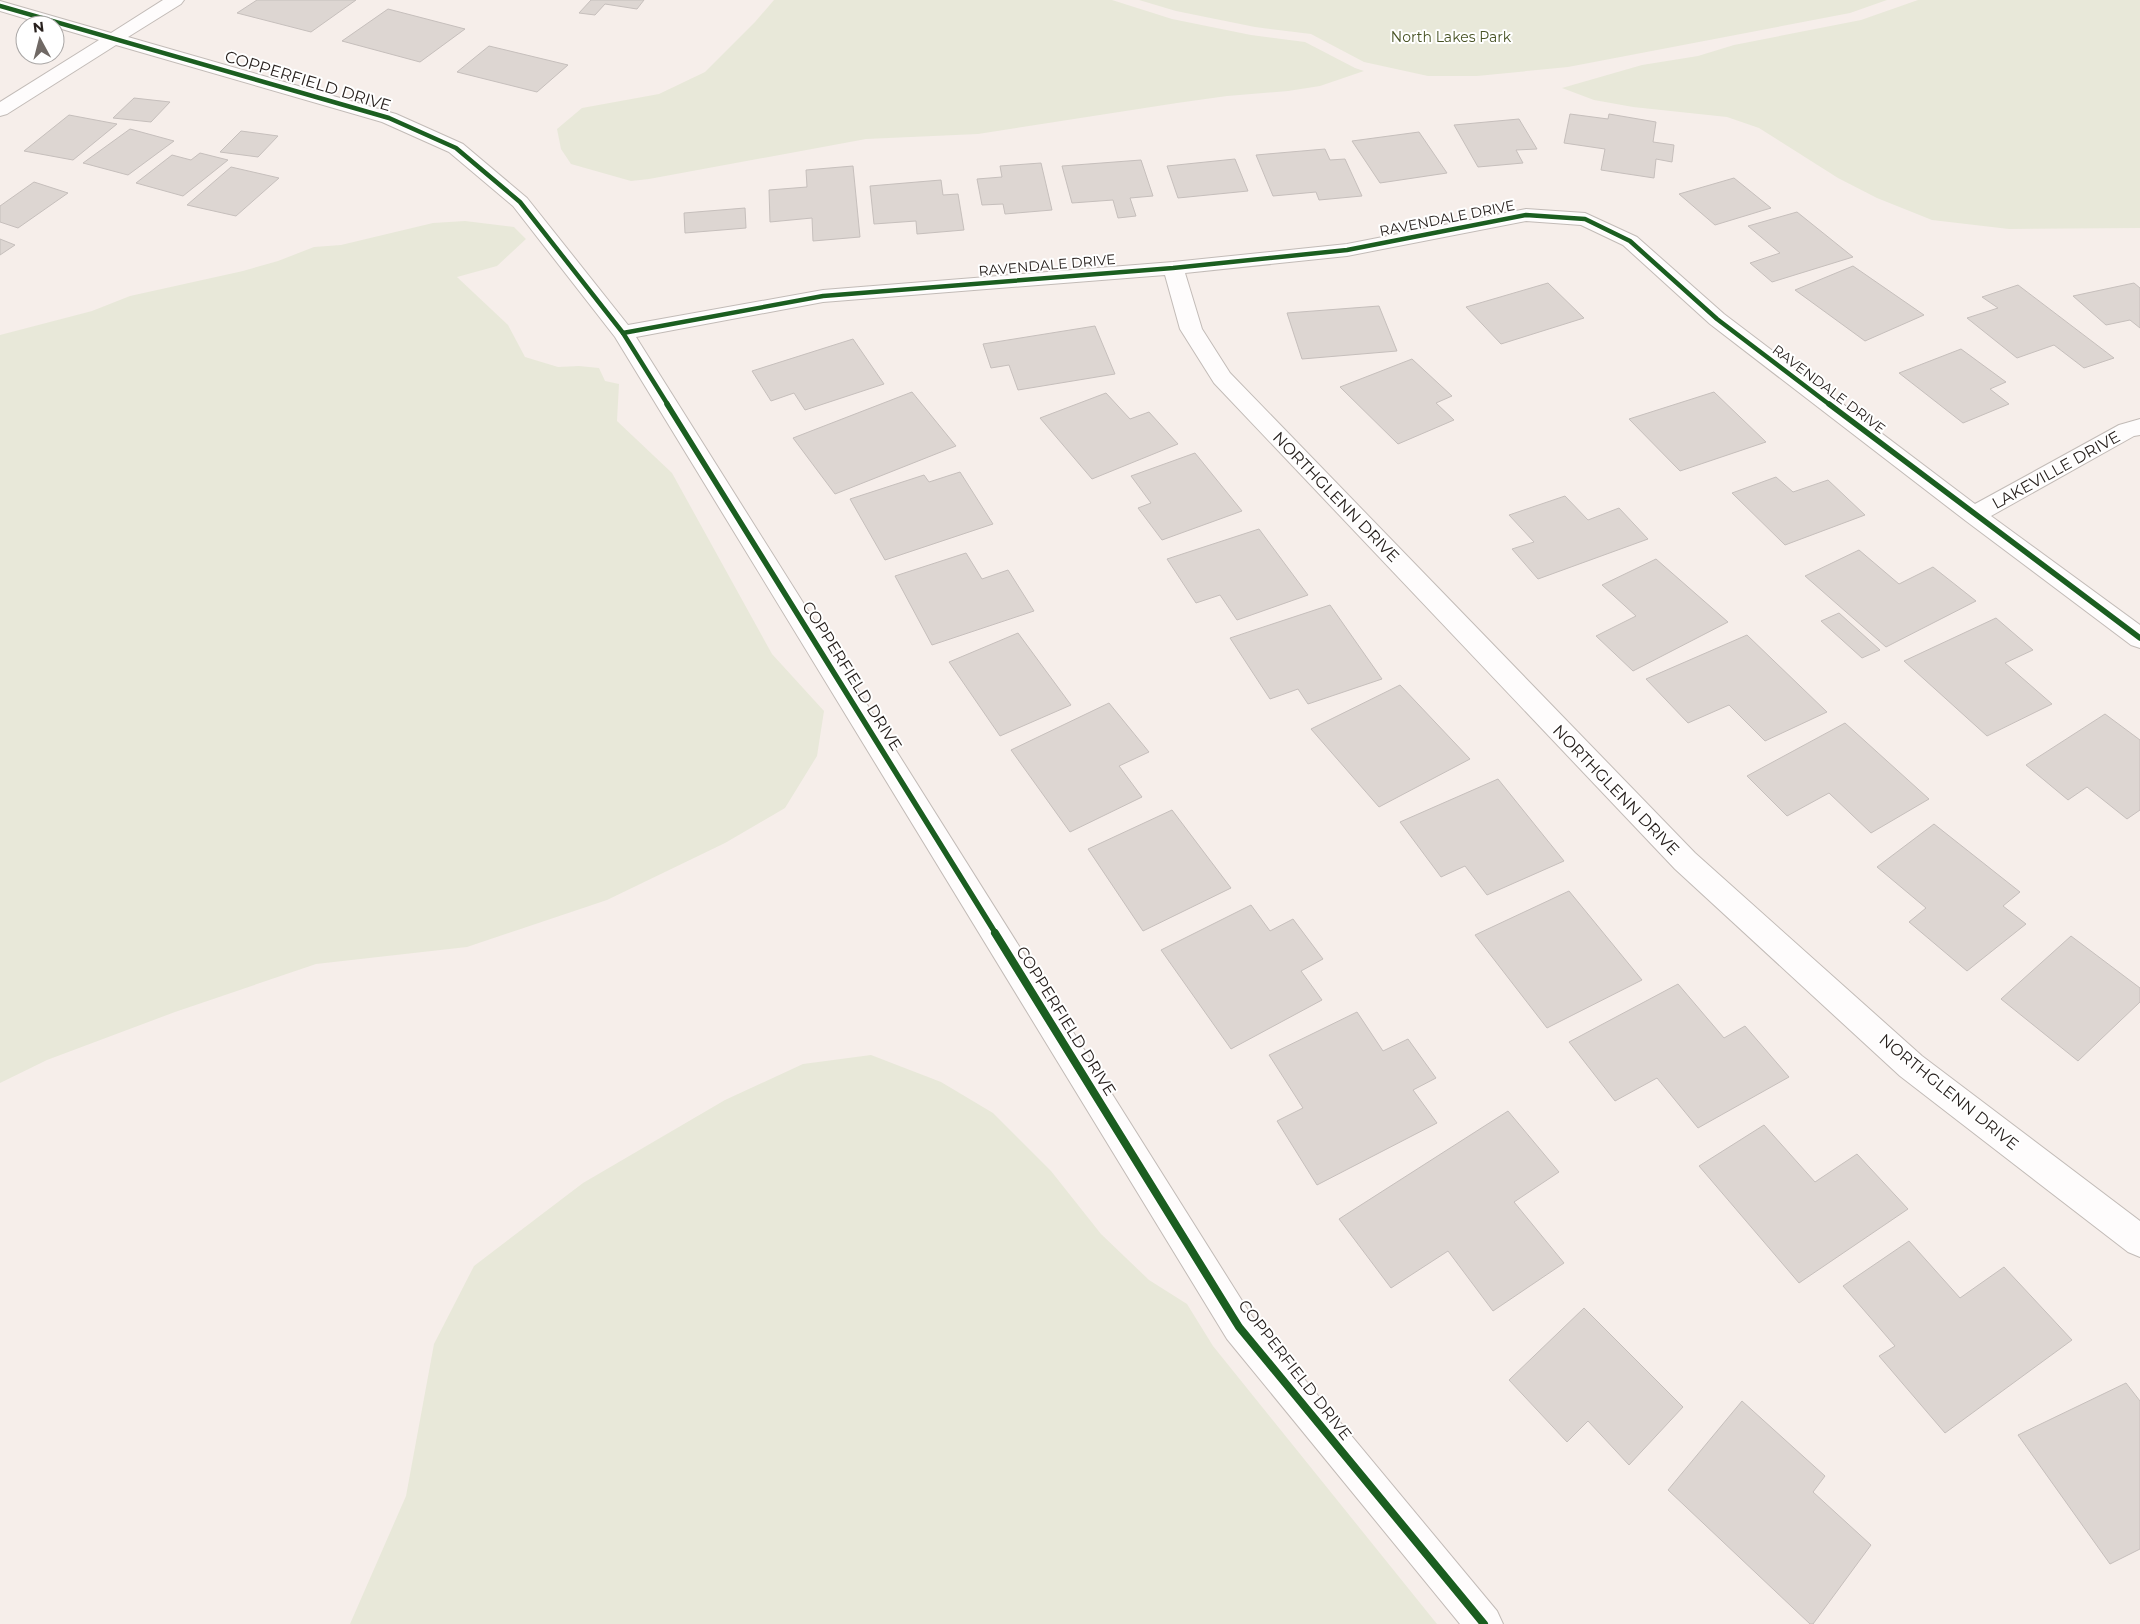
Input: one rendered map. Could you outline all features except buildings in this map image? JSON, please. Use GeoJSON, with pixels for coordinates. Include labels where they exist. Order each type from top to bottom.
{"type":"FeatureCollection","features":[{"type":"Feature","properties":{"kind":"street"},"geometry":{"type":"LineString","coordinates":[[0,110],[175,0]]}},
{"type":"Feature","properties":{"kind":"street","name":"COPPERFIELD DRIVE"},"geometry":{"type":"LineString","coordinates":[[0,6],[117,38],[389,118],[456,148],[520,202],[623,333],[1239,1327],[1484,1624]]}},
{"type":"Feature","properties":{"kind":"street","name":"RAVENDALE DRIVE"},"geometry":{"type":"LineString","coordinates":[[623,333],[823,296],[1173,268],[1347,250],[1526,215],[1585,220],[1630,241],[1718,319],[1974,515],[2140,638]]}},
{"type":"Feature","properties":{"kind":"street","name":"NORTHGLENN DRIVE"},"geometry":{"type":"LineString","coordinates":[[1173,268],[1191,328],[1222,378],[1684,861],[1911,1066],[2140,1241]]}},
{"type":"Feature","properties":{"kind":"street","name":"LAKEVILLE DRIVE"},"geometry":{"type":"LineString","coordinates":[[1974,515],[2127,430],[2140,427]]}},
{"type":"Feature","properties":{"kind":"green space"},"geometry":{"type":"Polygon","coordinates":[[[774,0],[1112,0],[1172,19],[1251,35],[1305,42],[1364,71],[1320,86],[1288,91],[1227,96],[978,134],[866,139],[649,179],[631,181],[571,164],[561,149],[557,129],[582,108],[659,94],[705,72],[755,22],[774,0]]]}},
{"type":"Feature","properties":{"kind":"green space","name":"North Lakes Park"},"geometry":{"type":"Polygon","coordinates":[[[1139,0],[1887,0],[1850,13],[1568,67],[1477,76],[1428,76],[1364,62],[1311,34],[1255,27],[1176,11],[1139,0]]]}},
{"type":"Feature","properties":{"kind":"green space"},"geometry":{"type":"Polygon","coordinates":[[[1918,0],[2140,0],[2140,228],[2009,229],[1932,220],[1877,198],[1838,178],[1759,128],[1727,117],[1633,107],[1594,100],[1562,88],[1642,65],[1698,56],[1734,45],[1861,20],[1918,0]]]}},
{"type":"Feature","properties":{"kind":"green space"},"geometry":{"type":"Polygon","coordinates":[[[465,221],[514,227],[526,239],[497,266],[457,277],[508,325],[525,357],[558,367],[579,366],[599,368],[605,381],[619,384],[617,421],[672,473],[772,654],[824,711],[817,756],[785,808],[725,843],[607,900],[467,947],[316,964],[175,1012],[47,1060],[0,1083],[0,335],[92,311],[130,296],[243,271],[278,261],[314,247],[341,245],[433,223],[465,221]]]}},
{"type":"Feature","properties":{"kind":"green space"},"geometry":{"type":"Polygon","coordinates":[[[871,1055],[941,1082],[993,1113],[1051,1171],[1101,1234],[1149,1280],[1187,1304],[1213,1346],[1437,1624],[350,1624],[406,1496],[434,1344],[474,1266],[583,1183],[725,1100],[803,1064],[871,1055]]]}},
{"type":"Feature","properties":{"kind":"cycle path"},"geometry":{"type":"LineString","coordinates":[[0,6],[389,118],[456,148],[520,202],[623,333],[1239,1327],[1484,1624]]}},
{"type":"Feature","properties":{"kind":"cycle path"},"geometry":{"type":"LineString","coordinates":[[623,333],[823,296],[1173,268],[1347,250],[1526,215],[1585,219],[1630,241],[1717,319],[1974,515],[2140,638]]}}]}
